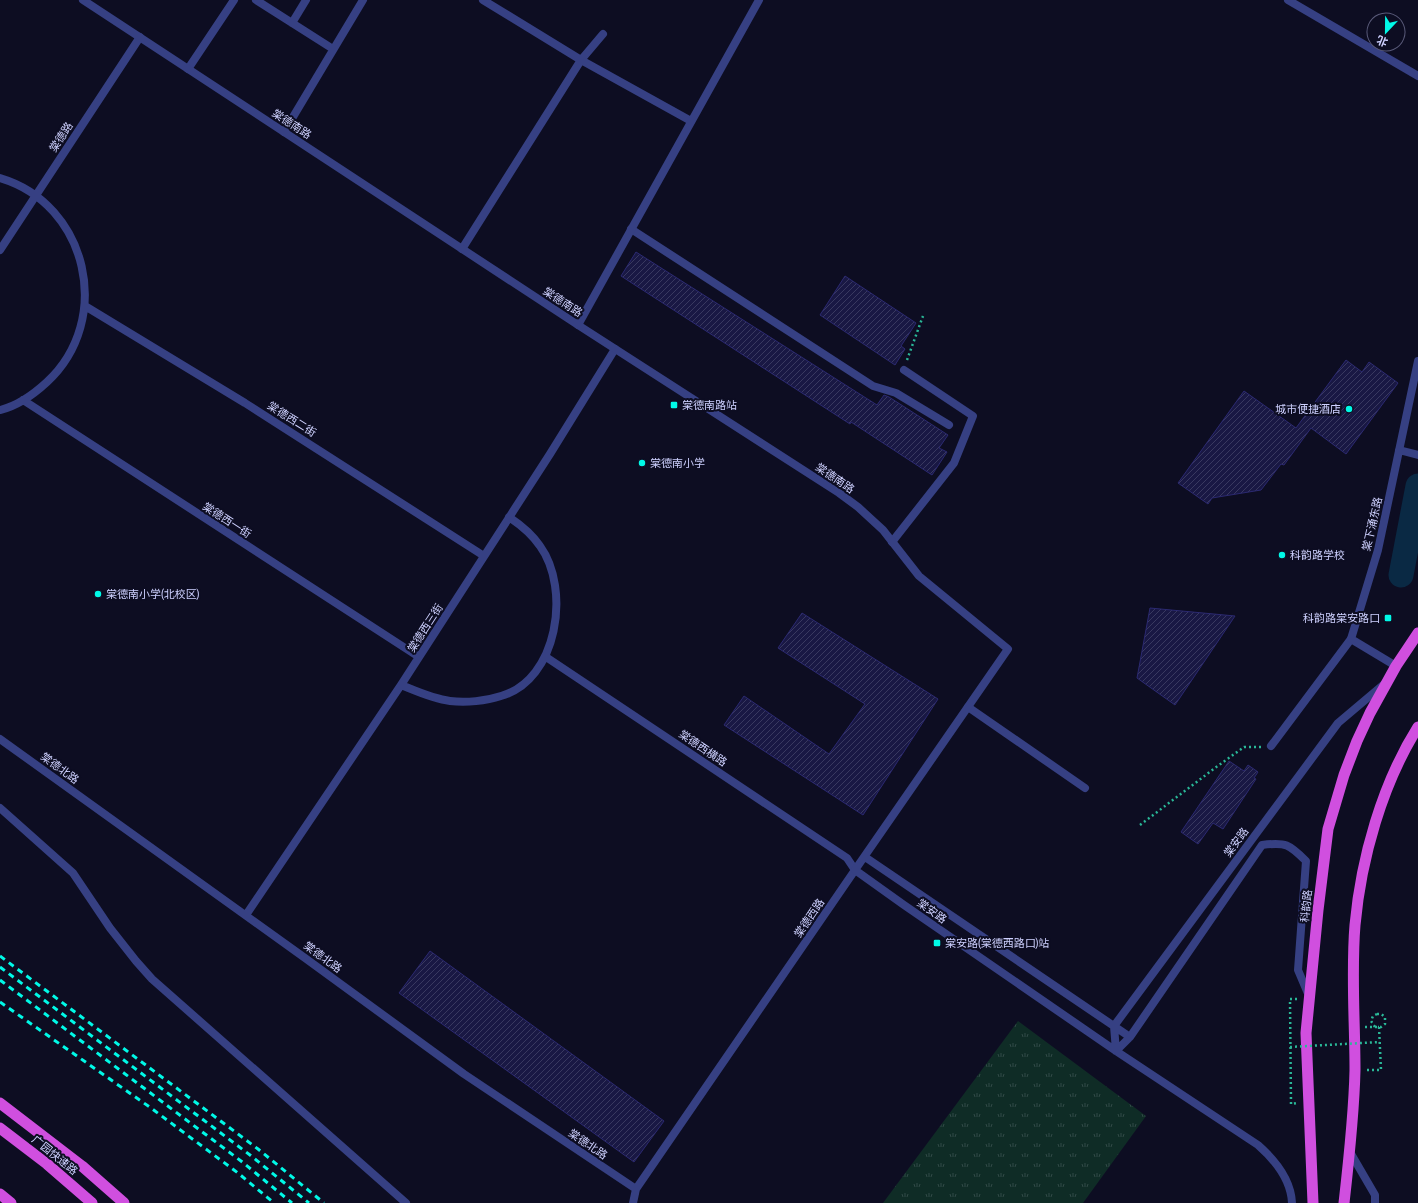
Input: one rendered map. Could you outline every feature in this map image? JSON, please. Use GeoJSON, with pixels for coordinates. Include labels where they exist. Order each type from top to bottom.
{"type":"FeatureCollection","features":[{"type":"Feature","properties":{"kind":"highway","name":"科韵路"},"geometry":{"type":"LineString","coordinates":[[1313,1200],[1306,1033],[1318,910],[1328,829],[1344,775],[1357,741],[1370,713],[1396,666],[1418,632]]}},
{"type":"Feature","properties":{"kind":"highway"},"geometry":{"type":"LineString","coordinates":[[1344,1203],[1350,1152],[1355,1071],[1354,952],[1355,925],[1361,878],[1387,790],[1404,752],[1418,727]]}},
{"type":"Feature","properties":{"kind":"highway"},"geometry":{"type":"LineString","coordinates":[[0,1103],[82,1166],[124,1203]]}},
{"type":"Feature","properties":{"kind":"highway","name":"广园快速路"},"geometry":{"type":"LineString","coordinates":[[0,1128],[47,1164],[92,1203]]}},
{"type":"Feature","properties":{"kind":"highway"},"geometry":{"type":"LineString","coordinates":[[0,1194],[11,1203]]}},
{"type":"Feature","properties":{"kind":"street","name":"棠德南路"},"geometry":{"type":"LineString","coordinates":[[83,0],[462,250],[839,493],[858,507],[883,530],[919,576],[1008,649]]}},
{"type":"Feature","properties":{"kind":"street"},"geometry":{"type":"LineString","coordinates":[[188,69],[234,0]]}},
{"type":"Feature","properties":{"kind":"street"},"geometry":{"type":"LineString","coordinates":[[256,0],[333,49]]}},
{"type":"Feature","properties":{"kind":"street"},"geometry":{"type":"LineString","coordinates":[[292,23],[306,0]]}},
{"type":"Feature","properties":{"kind":"street"},"geometry":{"type":"LineString","coordinates":[[284,132],[363,0]]}},
{"type":"Feature","properties":{"kind":"street"},"geometry":{"type":"LineString","coordinates":[[483,0],[581,60],[691,121]]}},
{"type":"Feature","properties":{"kind":"street"},"geometry":{"type":"LineString","coordinates":[[578,325],[759,0]]}},
{"type":"Feature","properties":{"kind":"street"},"geometry":{"type":"LineString","coordinates":[[1288,0],[1418,76]]}},
{"type":"Feature","properties":{"kind":"street"},"geometry":{"type":"LineString","coordinates":[[462,250],[581,60],[603,34]]}},
{"type":"Feature","properties":{"kind":"street","name":"棠德路"},"geometry":{"type":"LineString","coordinates":[[0,250],[140,37]]}},
{"type":"Feature","properties":{"kind":"street"},"geometry":{"type":"LineString","coordinates":[[0,178],[21,187],[36,196],[53,212],[66,228],[82,265],[85,285],[85,306],[81,325],[75,344],[66,361],[54,376],[39,390],[23,400],[0,410]]}},
{"type":"Feature","properties":{"kind":"street"},"geometry":{"type":"LineString","coordinates":[[631,229],[873,386],[896,393],[949,425]]}},
{"type":"Feature","properties":{"kind":"street","name":"棠德西二街"},"geometry":{"type":"LineString","coordinates":[[85,306],[245,403],[484,556]]}},
{"type":"Feature","properties":{"kind":"street","name":"棠德西三街"},"geometry":{"type":"LineString","coordinates":[[246,915],[401,685],[615,349]]}},
{"type":"Feature","properties":{"kind":"street","name":"棠下涌东路"},"geometry":{"type":"LineString","coordinates":[[1271,746],[1351,639],[1378,550],[1418,361]]}},
{"type":"Feature","properties":{"kind":"street"},"geometry":{"type":"LineString","coordinates":[[892,542],[954,463],[973,416],[904,370]]}},
{"type":"Feature","properties":{"kind":"street","name":"棠德西一街"},"geometry":{"type":"LineString","coordinates":[[23,400],[419,657]]}},
{"type":"Feature","properties":{"kind":"street"},"geometry":{"type":"LineString","coordinates":[[1400,450],[1418,455]]}},
{"type":"Feature","properties":{"kind":"street"},"geometry":{"type":"LineString","coordinates":[[401,685],[450,701],[487,699],[502,696],[524,684],[538,670],[546,657],[552,640],[556,608],[556,588],[541,546],[525,528],[509,517]]}},
{"type":"Feature","properties":{"kind":"street"},"geometry":{"type":"LineString","coordinates":[[1351,639],[1396,666]]}},
{"type":"Feature","properties":{"kind":"street","name":"棠德西路"},"geometry":{"type":"LineString","coordinates":[[633,1203],[636,1189],[1008,649]]}},
{"type":"Feature","properties":{"kind":"street","name":"棠德西横路"},"geometry":{"type":"LineString","coordinates":[[546,657],[847,858],[856,870]]}},
{"type":"Feature","properties":{"kind":"street","name":"棠安路"},"geometry":{"type":"LineString","coordinates":[[1114,1026],[1338,723],[1388,681]]}},
{"type":"Feature","properties":{"kind":"street"},"geometry":{"type":"LineString","coordinates":[[968,707],[1085,788]]}},
{"type":"Feature","properties":{"kind":"street","name":"棠德北路"},"geometry":{"type":"LineString","coordinates":[[0,739],[246,915],[464,1074],[636,1189]]}},
{"type":"Feature","properties":{"kind":"street"},"geometry":{"type":"LineString","coordinates":[[0,808],[73,873],[110,928],[152,979],[406,1203]]}},
{"type":"Feature","properties":{"kind":"street","name":"棠安路"},"geometry":{"type":"LineString","coordinates":[[1116,1051],[1130,1037],[1262,845],[1281,843],[1293,848],[1306,861],[1298,970],[1310,998]]}},
{"type":"Feature","properties":{"kind":"street"},"geometry":{"type":"LineString","coordinates":[[847,858],[865,857]]}},
{"type":"Feature","properties":{"kind":"street","name":"棠安路"},"geometry":{"type":"LineString","coordinates":[[865,857],[1130,1037]]}},
{"type":"Feature","properties":{"kind":"street","name":"棠安路"},"geometry":{"type":"LineString","coordinates":[[856,870],[904,905],[1116,1051],[1258,1145],[1273,1159],[1284,1174],[1292,1196],[1292,1203]]}},
{"type":"Feature","properties":{"kind":"street"},"geometry":{"type":"LineString","coordinates":[[1114,1026],[1116,1051]]}},
{"type":"Feature","properties":{"kind":"street"},"geometry":{"type":"LineString","coordinates":[[1350,1152],[1375,1195],[1375,1203]]}},
{"type":"Feature","properties":{"kind":"path"},"geometry":{"type":"LineString","coordinates":[[904,370],[923,316]]}},
{"type":"Feature","properties":{"kind":"path"},"geometry":{"type":"LineString","coordinates":[[1140,825],[1244,747],[1271,746]]}},
{"type":"Feature","properties":{"kind":"path"},"geometry":{"type":"LineString","coordinates":[[1290,999],[1291,1104]]}},
{"type":"Feature","properties":{"kind":"path"},"geometry":{"type":"LineString","coordinates":[[1381,1027],[1386,1022],[1385,1017],[1381,1014],[1377,1014],[1373,1016],[1372,1021],[1375,1026],[1379,1028],[1381,1070]]}},
{"type":"Feature","properties":{"kind":"path"},"geometry":{"type":"LineString","coordinates":[[1290,1047],[1380,1042]]}},
{"type":"Feature","properties":{"kind":"green space"},"geometry":{"type":"Polygon","coordinates":[[[1018,1021],[1146,1116],[1083,1203],[883,1203],[1018,1021]]]}},
{"type":"Feature","properties":{"kind":"building"},"geometry":{"type":"Polygon","coordinates":[[[636,252],[877,405],[884,395],[889,397],[948,435],[939,448],[947,452],[932,475],[851,422],[850,424],[621,276],[636,252]]]}},
{"type":"Feature","properties":{"kind":"building"},"geometry":{"type":"Polygon","coordinates":[[[845,276],[916,323],[901,346],[905,349],[895,365],[820,315],[845,276]]]}},
{"type":"Feature","properties":{"kind":"building"},"geometry":{"type":"Polygon","coordinates":[[[1346,360],[1362,372],[1369,362],[1398,383],[1346,454],[1311,428],[1284,465],[1281,464],[1261,490],[1212,498],[1208,504],[1178,483],[1244,391],[1296,428],[1346,360]]]}},
{"type":"Feature","properties":{"kind":"building"},"geometry":{"type":"Polygon","coordinates":[[[1150,608],[1235,616],[1175,705],[1137,678],[1150,608]]]}},
{"type":"Feature","properties":{"kind":"building"},"geometry":{"type":"Polygon","coordinates":[[[802,613],[938,699],[863,815],[724,725],[744,696],[829,754],[865,704],[778,648],[802,613]]]}},
{"type":"Feature","properties":{"kind":"building"},"geometry":{"type":"Polygon","coordinates":[[[1229,761],[1244,771],[1248,765],[1258,772],[1254,778],[1256,779],[1223,829],[1213,823],[1198,844],[1181,832],[1229,761]]]}},
{"type":"Feature","properties":{"kind":"building"},"geometry":{"type":"Polygon","coordinates":[[[430,951],[664,1121],[634,1162],[399,993],[430,951]]]}},
{"type":"Feature","properties":{"kind":"waterway"},"geometry":{"type":"LineString","coordinates":[[1401,575],[1418,486]]}},
{"type":"Feature","properties":{"kind":"railway"},"geometry":{"type":"LineString","coordinates":[[0,956],[258,1149],[324,1203]]}},
{"type":"Feature","properties":{"kind":"railway"},"geometry":{"type":"LineString","coordinates":[[0,967],[250,1155],[309,1203]]}},
{"type":"Feature","properties":{"kind":"railway"},"geometry":{"type":"LineString","coordinates":[[0,980],[241,1161],[292,1203]]}},
{"type":"Feature","properties":{"kind":"railway"},"geometry":{"type":"LineString","coordinates":[[0,1002],[151,1108],[238,1173],[274,1203]]}},
{"type":"Feature","properties":{"kind":"place","name":"棠德南路站"},"geometry":{"type":"Point","coordinates":[674,405]}},
{"type":"Feature","properties":{"kind":"place","name":"城市便捷酒店"},"geometry":{"type":"Point","coordinates":[1349,409]}},
{"type":"Feature","properties":{"kind":"place","name":"棠德南小学"},"geometry":{"type":"Point","coordinates":[642,463]}},
{"type":"Feature","properties":{"kind":"place","name":"科韵路学校"},"geometry":{"type":"Point","coordinates":[1282,555]}},
{"type":"Feature","properties":{"kind":"place","name":"棠德南小学(北校区)"},"geometry":{"type":"Point","coordinates":[98,594]}},
{"type":"Feature","properties":{"kind":"place","name":"科韵路棠安路口"},"geometry":{"type":"Point","coordinates":[1388,618]}},
{"type":"Feature","properties":{"kind":"place","name":"棠安路(棠德西路口)站"},"geometry":{"type":"Point","coordinates":[937,943]}}]}
